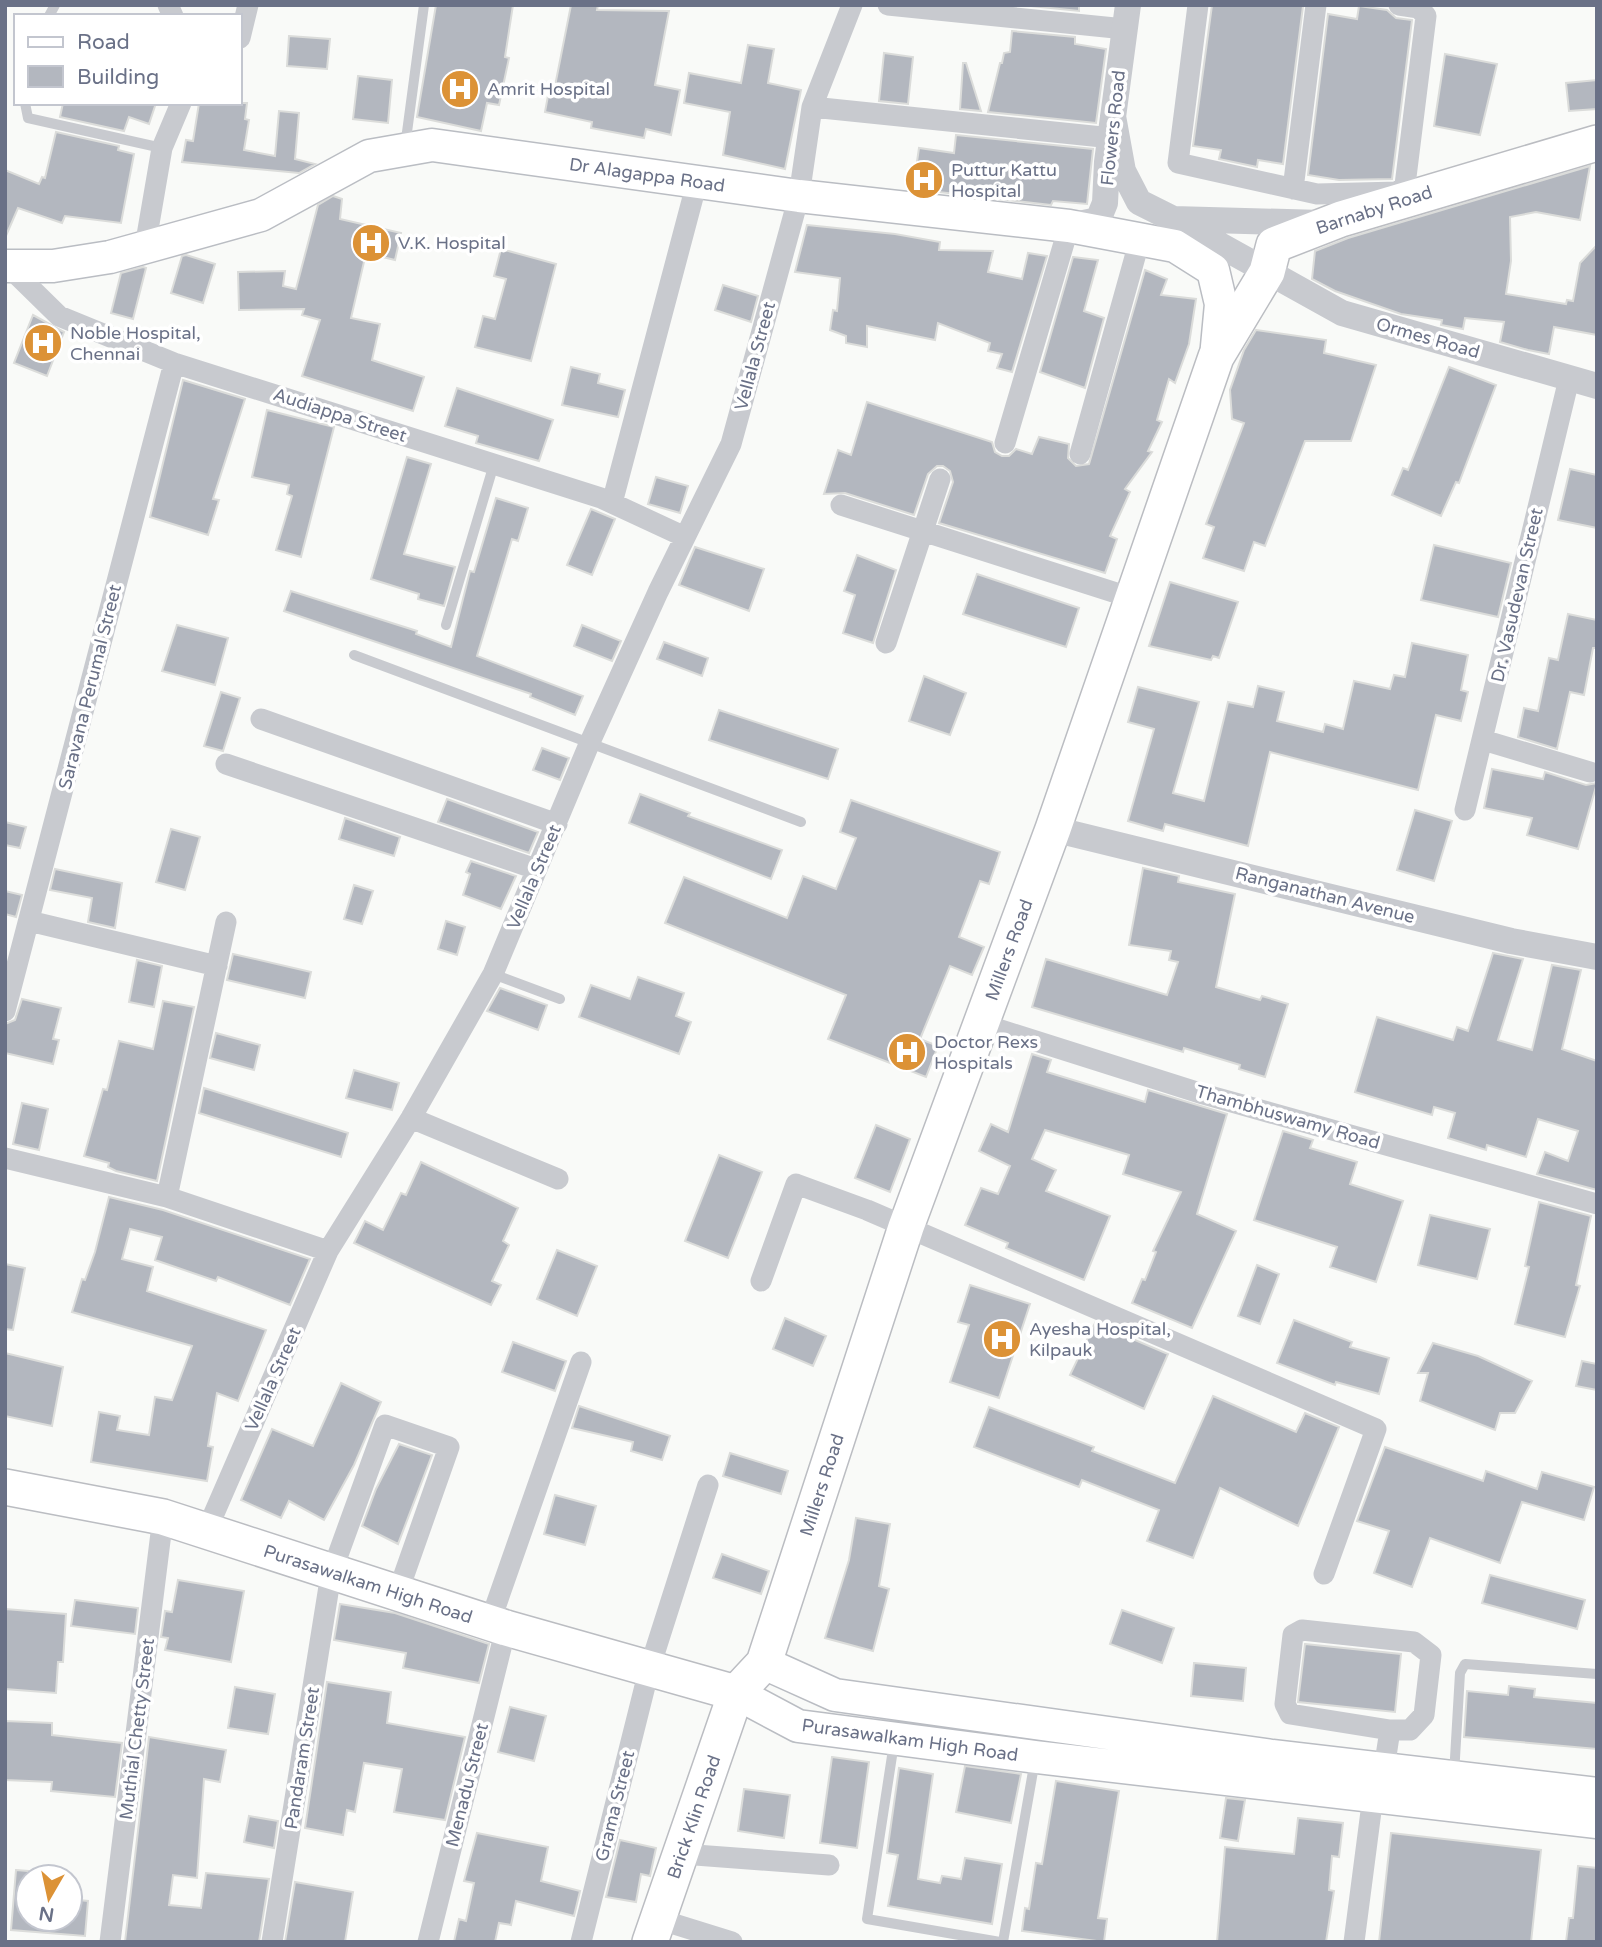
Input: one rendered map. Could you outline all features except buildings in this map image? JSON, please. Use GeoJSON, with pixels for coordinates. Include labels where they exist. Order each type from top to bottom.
{"type":"FeatureCollection","features":[{"type":"Feature","properties":{"kind":"main road","name":"Barnaby Road"},"geometry":{"type":"LineString","coordinates":[[1216,358],[1267,272],[1275,245],[1330,212],[1597,143]]}},
{"type":"Feature","properties":{"kind":"main road","name":"Dr Alagappa Road"},"geometry":{"type":"LineString","coordinates":[[7,267],[54,267],[110,257],[261,215],[369,156],[432,145],[799,196],[1069,226],[1175,246],[1213,270],[1221,304],[1216,358]]}},
{"type":"Feature","properties":{"kind":"main road","name":"Millers Road"},"geometry":{"type":"LineString","coordinates":[[736,1693],[764,1663],[906,1227],[1053,830],[1216,358]]}},
{"type":"Feature","properties":{"kind":"main road","name":"Purasawalkam High Road"},"geometry":{"type":"LineString","coordinates":[[5,1488],[163,1517],[331,1574],[398,1592],[649,1670],[736,1693],[798,1726],[1036,1757],[1378,1783],[1454,1777],[1597,1794]]}},
{"type":"Feature","properties":{"kind":"main road","name":"Purasawalkam High Road"},"geometry":{"type":"LineString","coordinates":[[764,1663],[835,1695],[1378,1783],[1597,1822]]}},
{"type":"Feature","properties":{"kind":"main road","name":"Brick Klin Road"},"geometry":{"type":"LineString","coordinates":[[654,1930],[736,1693]]}},
{"type":"Feature","properties":{"kind":"street"},"geometry":{"type":"LineString","coordinates":[[242,30],[248,5]]}},
{"type":"Feature","properties":{"kind":"street","name":"Vellala Street"},"geometry":{"type":"LineString","coordinates":[[206,1532],[328,1251],[411,1118],[493,974],[590,743],[731,444],[799,196],[812,107],[852,5]]}},
{"type":"Feature","properties":{"kind":"street"},"geometry":{"type":"LineString","coordinates":[[888,5],[1126,17]]}},
{"type":"Feature","properties":{"kind":"street"},"geometry":{"type":"LineString","coordinates":[[1198,5],[1178,163],[1293,189],[1330,212]]}},
{"type":"Feature","properties":{"kind":"street"},"geometry":{"type":"LineString","coordinates":[[1293,189],[1316,5]]}},
{"type":"Feature","properties":{"kind":"street"},"geometry":{"type":"LineString","coordinates":[[1173,219],[1330,212],[1398,192],[1405,185],[1426,16],[1419,9],[1399,5]]}},
{"type":"Feature","properties":{"kind":"street","name":"Flowers Road"},"geometry":{"type":"LineString","coordinates":[[1069,226],[1098,220],[1105,203],[1107,162],[1126,17]]}},
{"type":"Feature","properties":{"kind":"street"},"geometry":{"type":"LineString","coordinates":[[145,247],[162,148],[180,105]]}},
{"type":"Feature","properties":{"kind":"street"},"geometry":{"type":"LineString","coordinates":[[812,107],[1113,127]]}},
{"type":"Feature","properties":{"kind":"street","name":"Ormes Road"},"geometry":{"type":"LineString","coordinates":[[1113,127],[1123,171],[1139,202],[1342,313],[1597,386]]}},
{"type":"Feature","properties":{"kind":"street"},"geometry":{"type":"LineString","coordinates":[[612,503],[698,182]]}},
{"type":"Feature","properties":{"kind":"street"},"geometry":{"type":"LineString","coordinates":[[1005,443],[1069,226]]}},
{"type":"Feature","properties":{"kind":"street"},"geometry":{"type":"LineString","coordinates":[[1080,454],[1140,239]]}},
{"type":"Feature","properties":{"kind":"street","name":"Audiappa Street"},"geometry":{"type":"LineString","coordinates":[[7,267],[59,316],[174,363],[612,503],[685,537]]}},
{"type":"Feature","properties":{"kind":"street","name":"Saravana Perumal Street"},"geometry":{"type":"LineString","coordinates":[[5,1011],[12,964],[29,921],[174,363]]}},
{"type":"Feature","properties":{"kind":"street","name":"Dr. Vasudevan Street"},"geometry":{"type":"LineString","coordinates":[[1465,810],[1569,379]]}},
{"type":"Feature","properties":{"kind":"street"},"geometry":{"type":"LineString","coordinates":[[886,643],[940,479]]}},
{"type":"Feature","properties":{"kind":"street"},"geometry":{"type":"LineString","coordinates":[[841,505],[921,533],[1132,598]]}},
{"type":"Feature","properties":{"kind":"street"},"geometry":{"type":"LineString","coordinates":[[261,719],[557,824]]}},
{"type":"Feature","properties":{"kind":"street"},"geometry":{"type":"LineString","coordinates":[[1483,740],[1590,772]]}},
{"type":"Feature","properties":{"kind":"street"},"geometry":{"type":"LineString","coordinates":[[226,764],[536,869]]}},
{"type":"Feature","properties":{"kind":"street","name":"Ranganathan Avenue"},"geometry":{"type":"LineString","coordinates":[[1053,830],[1511,941],[1597,957]]}},
{"type":"Feature","properties":{"kind":"street"},"geometry":{"type":"LineString","coordinates":[[29,921],[216,966]]}},
{"type":"Feature","properties":{"kind":"street"},"geometry":{"type":"LineString","coordinates":[[167,1197],[226,922]]}},
{"type":"Feature","properties":{"kind":"street","name":"Thambhuswamy Road"},"geometry":{"type":"LineString","coordinates":[[982,1024],[1203,1094],[1597,1204]]}},
{"type":"Feature","properties":{"kind":"street"},"geometry":{"type":"LineString","coordinates":[[411,1118],[558,1179]]}},
{"type":"Feature","properties":{"kind":"street"},"geometry":{"type":"LineString","coordinates":[[5,1158],[167,1197],[328,1251]]}},
{"type":"Feature","properties":{"kind":"street"},"geometry":{"type":"LineString","coordinates":[[761,1281],[796,1184],[906,1227],[1376,1429],[1324,1574]]}},
{"type":"Feature","properties":{"kind":"street","name":"Menadu Street"},"geometry":{"type":"LineString","coordinates":[[428,1942],[498,1625],[581,1362]]}},
{"type":"Feature","properties":{"kind":"street","name":"Pandaram Street"},"geometry":{"type":"LineString","coordinates":[[272,1942],[331,1574],[384,1425],[449,1447],[398,1592]]}},
{"type":"Feature","properties":{"kind":"street","name":"Grama Street"},"geometry":{"type":"LineString","coordinates":[[581,1942],[649,1670],[708,1485]]}},
{"type":"Feature","properties":{"kind":"street","name":"Muthial Chetty Street"},"geometry":{"type":"LineString","coordinates":[[110,1942],[163,1517]]}},
{"type":"Feature","properties":{"kind":"street"},"geometry":{"type":"LineString","coordinates":[[1302,1630],[1413,1642],[1424,1649],[1431,1656],[1424,1715],[1410,1730],[1390,1730],[1290,1714],[1285,1704],[1293,1635],[1302,1630]]}},
{"type":"Feature","properties":{"kind":"street"},"geometry":{"type":"LineString","coordinates":[[1354,1942],[1378,1783],[1390,1730]]}},
{"type":"Feature","properties":{"kind":"street"},"geometry":{"type":"LineString","coordinates":[[682,1854],[829,1865]]}},
{"type":"Feature","properties":{"kind":"street"},"geometry":{"type":"LineString","coordinates":[[654,1930],[732,1942]]}},
{"type":"Feature","properties":{"kind":"lane"},"geometry":{"type":"LineString","coordinates":[[405,150],[424,5]]}},
{"type":"Feature","properties":{"kind":"lane"},"geometry":{"type":"LineString","coordinates":[[24,105],[27,118],[162,148]]}},
{"type":"Feature","properties":{"kind":"lane"},"geometry":{"type":"LineString","coordinates":[[446,625],[494,464]]}},
{"type":"Feature","properties":{"kind":"lane"},"geometry":{"type":"LineString","coordinates":[[354,655],[801,822]]}},
{"type":"Feature","properties":{"kind":"lane"},"geometry":{"type":"LineString","coordinates":[[493,974],[560,999]]}},
{"type":"Feature","properties":{"kind":"lane"},"geometry":{"type":"LineString","coordinates":[[1454,1777],[1460,1673],[1465,1664],[1597,1674]]}},
{"type":"Feature","properties":{"kind":"lane"},"geometry":{"type":"LineString","coordinates":[[894,1740],[867,1919],[1001,1942],[1036,1757]]}},
{"type":"Feature","properties":{"kind":"place","name":"Amrit Hospital"},"geometry":{"type":"Point","coordinates":[460,89]}},
{"type":"Feature","properties":{"kind":"place","name":"Puttur Kattu Hospital"},"geometry":{"type":"Point","coordinates":[924,180]}},
{"type":"Feature","properties":{"kind":"place","name":"V.K. Hospital"},"geometry":{"type":"Point","coordinates":[371,243]}},
{"type":"Feature","properties":{"kind":"place","name":"Noble Hospital, Chennai"},"geometry":{"type":"Point","coordinates":[43,343]}},
{"type":"Feature","properties":{"kind":"place","name":"Doctor Rexs Hospitals"},"geometry":{"type":"Point","coordinates":[907,1052]}},
{"type":"Feature","properties":{"kind":"place","name":"Ayesha Hospital, Kilpauk"},"geometry":{"type":"Point","coordinates":[1002,1339]}}]}
